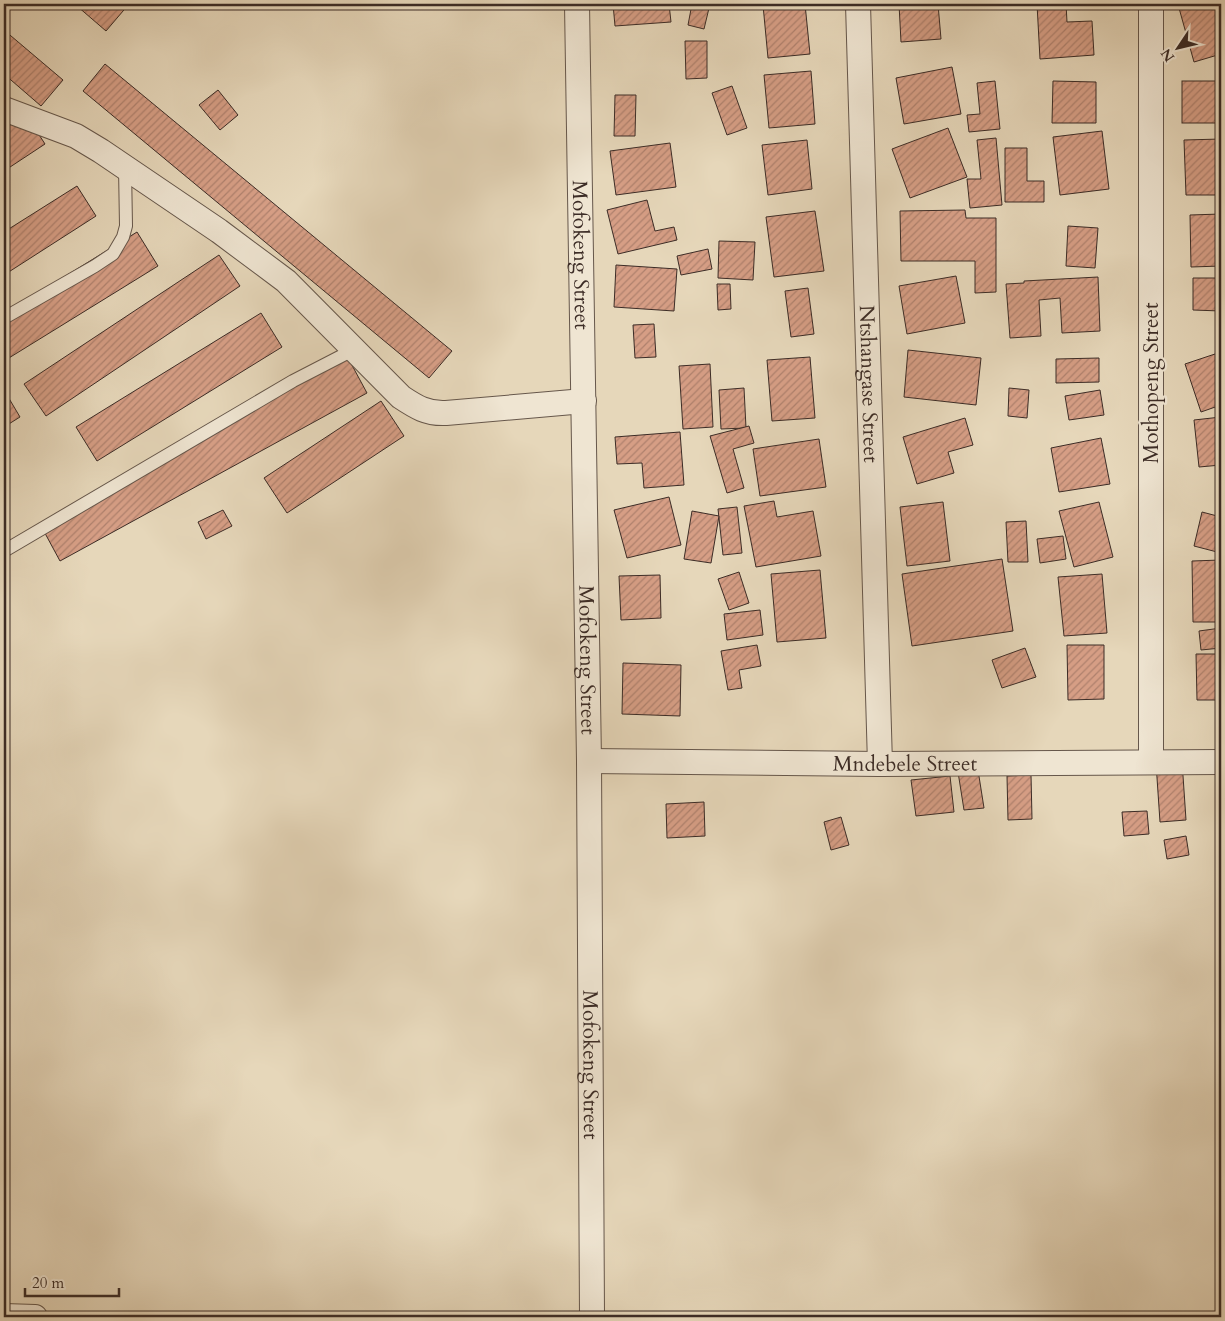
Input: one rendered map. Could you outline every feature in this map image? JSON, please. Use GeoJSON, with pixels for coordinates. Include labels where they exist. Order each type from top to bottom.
{"type":"FeatureCollection","features":[{"type":"Feature","properties":{"kind":"street","name":"Mofokeng Street"},"geometry":{"type":"LineString","coordinates":[[577,4],[589,761],[592,1317]]}},
{"type":"Feature","properties":{"kind":"street","name":"Ntshangase Street"},"geometry":{"type":"LineString","coordinates":[[858,4],[880,764]]}},
{"type":"Feature","properties":{"kind":"street","name":"Mothopeng Street"},"geometry":{"type":"LineString","coordinates":[[1151,4],[1151,762]]}},
{"type":"Feature","properties":{"kind":"street"},"geometry":{"type":"LineString","coordinates":[[4,109],[76,136],[219,231],[286,280],[356,349],[401,397],[420,410],[432,414],[584,401]]}},
{"type":"Feature","properties":{"kind":"street","name":"Mndebele Street"},"geometry":{"type":"LineString","coordinates":[[589,761],[880,764],[1221,762]]}},
{"type":"Feature","properties":{"kind":"street"},"geometry":{"type":"LineString","coordinates":[[4,1316],[35,1317]]}},
{"type":"Feature","properties":{"kind":"lane"},"geometry":{"type":"LineString","coordinates":[[4,318],[113,254],[123,237],[126,226],[125,167]]}},
{"type":"Feature","properties":{"kind":"lane"},"geometry":{"type":"LineString","coordinates":[[4,551],[293,381],[356,349]]}},
{"type":"Feature","properties":{"kind":"building"},"geometry":{"type":"Polygon","coordinates":[[[79,4],[129,4],[106,31],[77,6],[79,4]]]}},
{"type":"Feature","properties":{"kind":"building"},"geometry":{"type":"Polygon","coordinates":[[[613,4],[669,4],[671,22],[615,26],[613,4]]]}},
{"type":"Feature","properties":{"kind":"building"},"geometry":{"type":"Polygon","coordinates":[[[692,4],[710,4],[704,29],[688,25],[692,4]]]}},
{"type":"Feature","properties":{"kind":"building"},"geometry":{"type":"Polygon","coordinates":[[[805,4],[810,54],[768,58],[763,5],[805,4]]]}},
{"type":"Feature","properties":{"kind":"building"},"geometry":{"type":"Polygon","coordinates":[[[899,4],[938,4],[941,39],[901,42],[899,4]]]}},
{"type":"Feature","properties":{"kind":"building"},"geometry":{"type":"Polygon","coordinates":[[[1037,4],[1066,4],[1067,22],[1092,21],[1094,55],[1040,59],[1037,4]]]}},
{"type":"Feature","properties":{"kind":"building"},"geometry":{"type":"Polygon","coordinates":[[[1195,4],[1221,4],[1221,54],[1194,62],[1179,8],[1195,4]]]}},
{"type":"Feature","properties":{"kind":"building"},"geometry":{"type":"Polygon","coordinates":[[[4,30],[63,80],[41,106],[4,74],[4,30]]]}},
{"type":"Feature","properties":{"kind":"building"},"geometry":{"type":"Polygon","coordinates":[[[685,41],[707,41],[707,78],[686,79],[685,41]]]}},
{"type":"Feature","properties":{"kind":"building"},"geometry":{"type":"Polygon","coordinates":[[[105,64],[452,351],[429,378],[83,91],[105,64]]]}},
{"type":"Feature","properties":{"kind":"building"},"geometry":{"type":"Polygon","coordinates":[[[952,67],[961,114],[904,124],[896,78],[952,67]]]}},
{"type":"Feature","properties":{"kind":"building"},"geometry":{"type":"Polygon","coordinates":[[[811,71],[815,124],[769,128],[764,75],[811,71]]]}},
{"type":"Feature","properties":{"kind":"building"},"geometry":{"type":"Polygon","coordinates":[[[995,81],[1000,129],[969,132],[967,115],[980,114],[977,83],[995,81]]]}},
{"type":"Feature","properties":{"kind":"building"},"geometry":{"type":"Polygon","coordinates":[[[1053,81],[1096,82],[1096,123],[1052,123],[1053,81]]]}},
{"type":"Feature","properties":{"kind":"building"},"geometry":{"type":"Polygon","coordinates":[[[1182,81],[1221,81],[1221,123],[1182,123],[1182,81]]]}},
{"type":"Feature","properties":{"kind":"building"},"geometry":{"type":"Polygon","coordinates":[[[732,86],[747,128],[727,135],[712,93],[732,86]]]}},
{"type":"Feature","properties":{"kind":"building"},"geometry":{"type":"Polygon","coordinates":[[[218,90],[238,115],[220,130],[199,105],[218,90]]]}},
{"type":"Feature","properties":{"kind":"building"},"geometry":{"type":"Polygon","coordinates":[[[615,95],[636,95],[635,136],[614,136],[615,95]]]}},
{"type":"Feature","properties":{"kind":"building"},"geometry":{"type":"Polygon","coordinates":[[[25,113],[45,144],[4,171],[4,127],[25,113]]]}},
{"type":"Feature","properties":{"kind":"building"},"geometry":{"type":"Polygon","coordinates":[[[948,128],[967,177],[910,198],[892,149],[948,128]]]}},
{"type":"Feature","properties":{"kind":"building"},"geometry":{"type":"Polygon","coordinates":[[[1102,131],[1109,189],[1060,195],[1053,137],[1102,131]]]}},
{"type":"Feature","properties":{"kind":"building"},"geometry":{"type":"Polygon","coordinates":[[[996,138],[1002,205],[970,208],[967,179],[981,179],[977,140],[996,138]]]}},
{"type":"Feature","properties":{"kind":"building"},"geometry":{"type":"Polygon","coordinates":[[[1221,139],[1221,195],[1186,195],[1184,140],[1221,139]]]}},
{"type":"Feature","properties":{"kind":"building"},"geometry":{"type":"Polygon","coordinates":[[[807,140],[812,189],[768,195],[762,145],[807,140]]]}},
{"type":"Feature","properties":{"kind":"building"},"geometry":{"type":"Polygon","coordinates":[[[670,143],[676,187],[616,195],[610,151],[670,143]]]}},
{"type":"Feature","properties":{"kind":"building"},"geometry":{"type":"Polygon","coordinates":[[[1005,148],[1027,148],[1027,181],[1044,181],[1044,202],[1005,202],[1005,148]]]}},
{"type":"Feature","properties":{"kind":"building"},"geometry":{"type":"Polygon","coordinates":[[[77,186],[96,216],[4,275],[4,232],[77,186]]]}},
{"type":"Feature","properties":{"kind":"building"},"geometry":{"type":"Polygon","coordinates":[[[647,200],[655,231],[674,227],[677,240],[618,254],[607,210],[647,200]]]}},
{"type":"Feature","properties":{"kind":"building"},"geometry":{"type":"Polygon","coordinates":[[[965,210],[966,218],[996,218],[996,292],[975,293],[975,261],[901,261],[900,211],[965,210]]]}},
{"type":"Feature","properties":{"kind":"building"},"geometry":{"type":"Polygon","coordinates":[[[815,211],[824,271],[774,277],[766,217],[815,211]]]}},
{"type":"Feature","properties":{"kind":"building"},"geometry":{"type":"Polygon","coordinates":[[[1221,214],[1221,266],[1191,267],[1190,215],[1221,214]]]}},
{"type":"Feature","properties":{"kind":"building"},"geometry":{"type":"Polygon","coordinates":[[[1068,226],[1098,228],[1095,268],[1066,266],[1068,226]]]}},
{"type":"Feature","properties":{"kind":"building"},"geometry":{"type":"Polygon","coordinates":[[[137,232],[158,266],[4,361],[4,314],[137,232]]]}},
{"type":"Feature","properties":{"kind":"building"},"geometry":{"type":"Polygon","coordinates":[[[719,241],[755,242],[753,280],[718,278],[719,241]]]}},
{"type":"Feature","properties":{"kind":"building"},"geometry":{"type":"Polygon","coordinates":[[[708,249],[712,269],[681,275],[677,256],[708,249]]]}},
{"type":"Feature","properties":{"kind":"building"},"geometry":{"type":"Polygon","coordinates":[[[219,255],[240,286],[46,416],[24,384],[219,255]]]}},
{"type":"Feature","properties":{"kind":"building"},"geometry":{"type":"Polygon","coordinates":[[[616,265],[677,269],[674,311],[614,307],[616,265]]]}},
{"type":"Feature","properties":{"kind":"building"},"geometry":{"type":"Polygon","coordinates":[[[956,276],[965,323],[907,334],[899,286],[956,276]]]}},
{"type":"Feature","properties":{"kind":"building"},"geometry":{"type":"Polygon","coordinates":[[[1098,277],[1100,331],[1062,333],[1060,298],[1039,300],[1041,336],[1010,338],[1006,284],[1024,283],[1024,281],[1098,277]]]}},
{"type":"Feature","properties":{"kind":"building"},"geometry":{"type":"Polygon","coordinates":[[[1193,278],[1221,278],[1221,311],[1193,310],[1193,278]]]}},
{"type":"Feature","properties":{"kind":"building"},"geometry":{"type":"Polygon","coordinates":[[[717,284],[730,284],[731,309],[718,310],[717,284]]]}},
{"type":"Feature","properties":{"kind":"building"},"geometry":{"type":"Polygon","coordinates":[[[808,288],[814,334],[791,337],[785,291],[808,288]]]}},
{"type":"Feature","properties":{"kind":"building"},"geometry":{"type":"Polygon","coordinates":[[[261,313],[282,347],[97,461],[76,427],[261,313]]]}},
{"type":"Feature","properties":{"kind":"building"},"geometry":{"type":"Polygon","coordinates":[[[654,324],[656,357],[635,358],[633,325],[654,324]]]}},
{"type":"Feature","properties":{"kind":"building"},"geometry":{"type":"Polygon","coordinates":[[[908,350],[981,358],[976,405],[904,397],[908,350]]]}},
{"type":"Feature","properties":{"kind":"building"},"geometry":{"type":"Polygon","coordinates":[[[1221,352],[1221,405],[1201,412],[1185,364],[1221,352]]]}},
{"type":"Feature","properties":{"kind":"building"},"geometry":{"type":"Polygon","coordinates":[[[347,356],[367,393],[60,561],[40,524],[347,356]]]}},
{"type":"Feature","properties":{"kind":"building"},"geometry":{"type":"Polygon","coordinates":[[[810,357],[815,418],[772,421],[767,360],[810,357]]]}},
{"type":"Feature","properties":{"kind":"building"},"geometry":{"type":"Polygon","coordinates":[[[1099,358],[1099,382],[1056,383],[1056,359],[1099,358]]]}},
{"type":"Feature","properties":{"kind":"building"},"geometry":{"type":"Polygon","coordinates":[[[710,364],[713,427],[683,429],[679,366],[710,364]]]}},
{"type":"Feature","properties":{"kind":"building"},"geometry":{"type":"Polygon","coordinates":[[[744,388],[746,428],[721,429],[719,390],[744,388]]]}},
{"type":"Feature","properties":{"kind":"building"},"geometry":{"type":"Polygon","coordinates":[[[1009,388],[1029,390],[1027,418],[1008,416],[1009,388]]]}},
{"type":"Feature","properties":{"kind":"building"},"geometry":{"type":"Polygon","coordinates":[[[4,390],[20,417],[4,427],[4,390]]]}},
{"type":"Feature","properties":{"kind":"building"},"geometry":{"type":"Polygon","coordinates":[[[1100,390],[1104,415],[1069,420],[1065,396],[1100,390]]]}},
{"type":"Feature","properties":{"kind":"building"},"geometry":{"type":"Polygon","coordinates":[[[381,401],[404,436],[287,513],[264,478],[381,401]]]}},
{"type":"Feature","properties":{"kind":"building"},"geometry":{"type":"Polygon","coordinates":[[[1221,417],[1221,465],[1199,467],[1194,420],[1221,417]]]}},
{"type":"Feature","properties":{"kind":"building"},"geometry":{"type":"Polygon","coordinates":[[[965,418],[973,445],[948,452],[954,473],[917,484],[903,437],[965,418]]]}},
{"type":"Feature","properties":{"kind":"building"},"geometry":{"type":"Polygon","coordinates":[[[749,426],[754,443],[733,449],[744,488],[727,493],[710,436],[749,426]]]}},
{"type":"Feature","properties":{"kind":"building"},"geometry":{"type":"Polygon","coordinates":[[[680,432],[684,485],[644,488],[642,463],[617,464],[615,437],[680,432]]]}},
{"type":"Feature","properties":{"kind":"building"},"geometry":{"type":"Polygon","coordinates":[[[1101,438],[1110,484],[1059,492],[1051,448],[1101,438]]]}},
{"type":"Feature","properties":{"kind":"building"},"geometry":{"type":"Polygon","coordinates":[[[819,439],[826,487],[760,496],[753,449],[819,439]]]}},
{"type":"Feature","properties":{"kind":"building"},"geometry":{"type":"Polygon","coordinates":[[[669,497],[681,545],[627,558],[614,510],[669,497]]]}},
{"type":"Feature","properties":{"kind":"building"},"geometry":{"type":"Polygon","coordinates":[[[774,501],[777,517],[813,511],[821,556],[756,567],[744,506],[774,501]]]}},
{"type":"Feature","properties":{"kind":"building"},"geometry":{"type":"Polygon","coordinates":[[[943,502],[950,561],[907,566],[900,507],[943,502]]]}},
{"type":"Feature","properties":{"kind":"building"},"geometry":{"type":"Polygon","coordinates":[[[1099,502],[1113,557],[1074,567],[1059,511],[1099,502]]]}},
{"type":"Feature","properties":{"kind":"building"},"geometry":{"type":"Polygon","coordinates":[[[737,507],[742,553],[723,555],[718,509],[737,507]]]}},
{"type":"Feature","properties":{"kind":"building"},"geometry":{"type":"Polygon","coordinates":[[[223,510],[232,526],[206,539],[198,522],[223,510]]]}},
{"type":"Feature","properties":{"kind":"building"},"geometry":{"type":"Polygon","coordinates":[[[692,511],[719,516],[711,563],[684,559],[692,511]]]}},
{"type":"Feature","properties":{"kind":"building"},"geometry":{"type":"Polygon","coordinates":[[[1202,512],[1221,517],[1221,553],[1194,546],[1202,512]]]}},
{"type":"Feature","properties":{"kind":"building"},"geometry":{"type":"Polygon","coordinates":[[[1026,521],[1028,562],[1008,562],[1006,522],[1026,521]]]}},
{"type":"Feature","properties":{"kind":"building"},"geometry":{"type":"Polygon","coordinates":[[[1063,536],[1066,559],[1040,563],[1037,539],[1063,536]]]}},
{"type":"Feature","properties":{"kind":"building"},"geometry":{"type":"Polygon","coordinates":[[[1002,559],[1013,631],[912,646],[902,574],[1002,559]]]}},
{"type":"Feature","properties":{"kind":"building"},"geometry":{"type":"Polygon","coordinates":[[[1221,560],[1221,622],[1193,622],[1192,561],[1221,560]]]}},
{"type":"Feature","properties":{"kind":"building"},"geometry":{"type":"Polygon","coordinates":[[[820,570],[826,638],[777,642],[771,574],[820,570]]]}},
{"type":"Feature","properties":{"kind":"building"},"geometry":{"type":"Polygon","coordinates":[[[739,572],[749,603],[729,610],[718,579],[739,572]]]}},
{"type":"Feature","properties":{"kind":"building"},"geometry":{"type":"Polygon","coordinates":[[[1102,574],[1107,633],[1064,636],[1058,577],[1102,574]]]}},
{"type":"Feature","properties":{"kind":"building"},"geometry":{"type":"Polygon","coordinates":[[[660,575],[661,618],[621,620],[619,576],[660,575]]]}},
{"type":"Feature","properties":{"kind":"building"},"geometry":{"type":"Polygon","coordinates":[[[760,610],[763,635],[727,640],[724,614],[760,610]]]}},
{"type":"Feature","properties":{"kind":"building"},"geometry":{"type":"Polygon","coordinates":[[[1221,628],[1221,648],[1201,650],[1199,631],[1221,628]]]}},
{"type":"Feature","properties":{"kind":"building"},"geometry":{"type":"Polygon","coordinates":[[[757,645],[761,666],[739,670],[742,688],[728,690],[721,651],[757,645]]]}},
{"type":"Feature","properties":{"kind":"building"},"geometry":{"type":"Polygon","coordinates":[[[1067,645],[1104,645],[1104,699],[1068,700],[1067,645]]]}},
{"type":"Feature","properties":{"kind":"building"},"geometry":{"type":"Polygon","coordinates":[[[1025,648],[1036,677],[1002,688],[992,660],[1025,648]]]}},
{"type":"Feature","properties":{"kind":"building"},"geometry":{"type":"Polygon","coordinates":[[[1196,654],[1221,654],[1221,700],[1197,700],[1196,654]]]}},
{"type":"Feature","properties":{"kind":"building"},"geometry":{"type":"Polygon","coordinates":[[[623,663],[681,665],[680,716],[622,714],[623,663]]]}},
{"type":"Feature","properties":{"kind":"building"},"geometry":{"type":"Polygon","coordinates":[[[1182,761],[1186,820],[1160,822],[1156,763],[1182,761]]]}},
{"type":"Feature","properties":{"kind":"building"},"geometry":{"type":"Polygon","coordinates":[[[978,770],[984,808],[964,810],[958,772],[978,770]]]}},
{"type":"Feature","properties":{"kind":"building"},"geometry":{"type":"Polygon","coordinates":[[[1031,775],[1032,819],[1008,820],[1007,776],[1031,775]]]}},
{"type":"Feature","properties":{"kind":"building"},"geometry":{"type":"Polygon","coordinates":[[[950,776],[954,812],[916,816],[911,780],[950,776]]]}},
{"type":"Feature","properties":{"kind":"building"},"geometry":{"type":"Polygon","coordinates":[[[704,802],[705,836],[667,838],[666,804],[704,802]]]}},
{"type":"Feature","properties":{"kind":"building"},"geometry":{"type":"Polygon","coordinates":[[[1147,811],[1149,834],[1124,836],[1122,812],[1147,811]]]}},
{"type":"Feature","properties":{"kind":"building"},"geometry":{"type":"Polygon","coordinates":[[[841,817],[849,845],[831,850],[824,822],[841,817]]]}},
{"type":"Feature","properties":{"kind":"building"},"geometry":{"type":"Polygon","coordinates":[[[1186,836],[1189,855],[1167,859],[1164,840],[1186,836]]]}}]}
